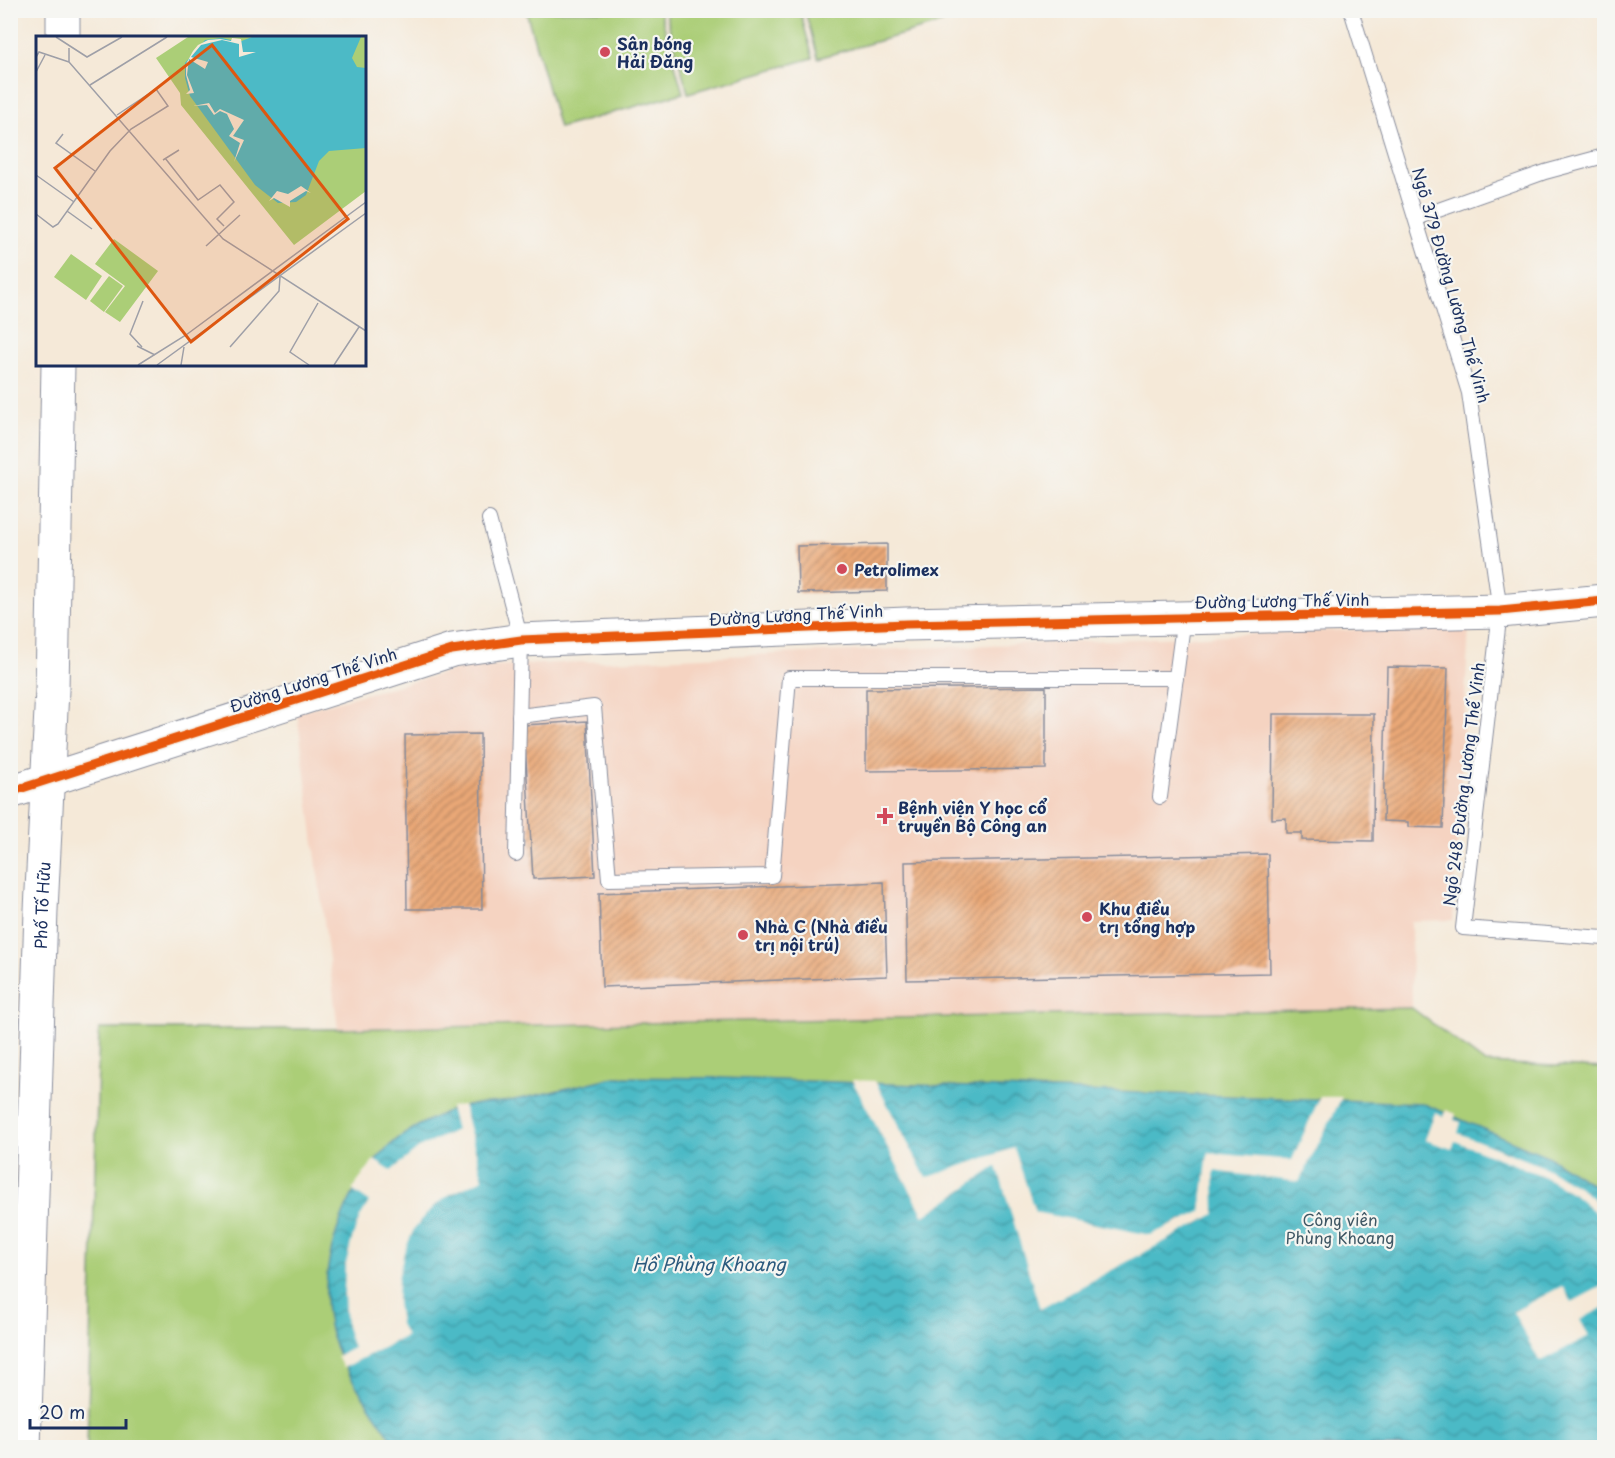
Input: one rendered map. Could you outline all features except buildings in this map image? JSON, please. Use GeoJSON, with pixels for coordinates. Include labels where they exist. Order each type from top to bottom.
{"type":"FeatureCollection","features":[{"type":"Feature","properties":{"kind":"street"},"geometry":{"type":"LineString","coordinates":[[63,10],[63,36]]}},
{"type":"Feature","properties":{"kind":"street","name":"Phố Tố Hữu"},"geometry":{"type":"LineString","coordinates":[[24,1448],[41,910],[49,780],[58,366]]}},
{"type":"Feature","properties":{"kind":"street","name":"Đường Lương Thế Vinh"},"geometry":{"type":"LineString","coordinates":[[10,792],[452,650],[521,640],[906,624],[1500,611],[1605,601]]}},
{"type":"Feature","properties":{"kind":"lane","name":"Ngõ 379 Đường Lương Thế Vinh"},"geometry":{"type":"LineString","coordinates":[[1351,10],[1469,393],[1500,611]]}},
{"type":"Feature","properties":{"kind":"lane"},"geometry":{"type":"LineString","coordinates":[[1416,218],[1545,172],[1605,156]]}},
{"type":"Feature","properties":{"kind":"lane"},"geometry":{"type":"LineString","coordinates":[[489,519],[521,640],[516,854]]}},
{"type":"Feature","properties":{"kind":"lane","name":"Ngõ 248 Đường Lương Thế Vinh"},"geometry":{"type":"LineString","coordinates":[[1500,611],[1463,928],[1605,939]]}},
{"type":"Feature","properties":{"kind":"lane"},"geometry":{"type":"LineString","coordinates":[[1160,797],[1184,617]]}},
{"type":"Feature","properties":{"kind":"lane"},"geometry":{"type":"LineString","coordinates":[[519,716],[594,707],[609,879],[772,876],[789,678],[1176,678]]}},
{"type":"Feature","properties":{"kind":"shaded area","name":"Bệnh viện Y học cổ truyền Bộ Công an"},"geometry":{"type":"Polygon","coordinates":[[[1469,625],[1453,920],[1411,921],[1412,1008],[338,1029],[297,712],[468,667],[1469,625]]]}},
{"type":"Feature","properties":{"kind":"green space","name":"Sân bóng Hải Đăng"},"geometry":{"type":"Polygon","coordinates":[[[526,11],[660,11],[683,93],[559,128],[526,11]]]}},
{"type":"Feature","properties":{"kind":"green space","name":"Sân bóng Hải Đăng"},"geometry":{"type":"Polygon","coordinates":[[[665,11],[800,11],[813,58],[688,93],[665,11]]]}},
{"type":"Feature","properties":{"kind":"green space"},"geometry":{"type":"Polygon","coordinates":[[[805,11],[939,11],[943,23],[818,58],[805,11]]]}},
{"type":"Feature","properties":{"kind":"green space","name":"Hồ Phùng Khoang"},"geometry":{"type":"Polygon","coordinates":[[[1412,1008],[1485,1063],[1604,1068],[1604,1447],[87,1448],[99,1029],[338,1029],[1412,1008]]]}},
{"type":"Feature","properties":{"kind":"water","name":"Hồ Phùng Khoang"},"geometry":{"type":"Polygon","coordinates":[[[615,1077],[721,1078],[1422,1103],[1547,1156],[1604,1192],[1604,1447],[397,1447],[348,1372],[333,1340],[329,1325],[326,1302],[330,1255],[346,1209],[357,1187],[370,1167],[392,1144],[416,1127],[451,1110],[509,1101],[615,1077]]]}},
{"type":"Feature","properties":{"kind":"pier"},"geometry":{"type":"Polygon","coordinates":[[[852,1080],[875,1081],[926,1178],[1014,1148],[1035,1212],[1150,1235],[1201,1212],[1208,1153],[1292,1160],[1320,1097],[1342,1097],[1299,1182],[1214,1171],[1215,1214],[1040,1309],[997,1166],[924,1216],[852,1080]]]}},
{"type":"Feature","properties":{"kind":"pier"},"geometry":{"type":"Polygon","coordinates":[[[463,1105],[483,1179],[449,1195],[433,1207],[414,1229],[404,1252],[398,1279],[397,1302],[400,1324],[406,1336],[343,1368],[337,1356],[353,1348],[346,1326],[345,1268],[360,1217],[369,1202],[352,1190],[374,1160],[391,1171],[419,1148],[456,1130],[450,1107],[463,1105]]]}},
{"type":"Feature","properties":{"kind":"pier"},"geometry":{"type":"Polygon","coordinates":[[[1446,1110],[1456,1114],[1454,1120],[1461,1122],[1458,1133],[1544,1167],[1579,1187],[1604,1208],[1604,1220],[1574,1194],[1541,1175],[1455,1141],[1452,1149],[1425,1140],[1435,1113],[1443,1116],[1446,1110]]]}},
{"type":"Feature","properties":{"kind":"pier"},"geometry":{"type":"Polygon","coordinates":[[[1604,1285],[1604,1307],[1580,1320],[1589,1336],[1540,1362],[1513,1312],[1562,1286],[1572,1302],[1604,1285]]]}},
{"type":"Feature","properties":{"kind":"cycle path"},"geometry":{"type":"LineString","coordinates":[[10,792],[452,650],[521,640],[906,624],[1500,611],[1604,601]]}},
{"type":"Feature","properties":{"kind":"place","name":"Sân bóng Hải Đăng"},"geometry":{"type":"Point","coordinates":[605,52]}},
{"type":"Feature","properties":{"kind":"place","name":"Petrolimex"},"geometry":{"type":"Point","coordinates":[842,569]}},
{"type":"Feature","properties":{"kind":"place","name":"Bệnh viện Y học cổ truyền Bộ Công an"},"geometry":{"type":"Point","coordinates":[885,816]}},
{"type":"Feature","properties":{"kind":"place","name":"Khu điều trị tổng hợp"},"geometry":{"type":"Point","coordinates":[1087,917]}},
{"type":"Feature","properties":{"kind":"place","name":"Nhà C (Nhà điều trị nội trú)"},"geometry":{"type":"Point","coordinates":[743,935]}},
{"type":"Feature","properties":{"kind":"park label","name":"Công viên Phùng Khoang"},"geometry":{"type":"Point","coordinates":[1340,1228]}}]}
